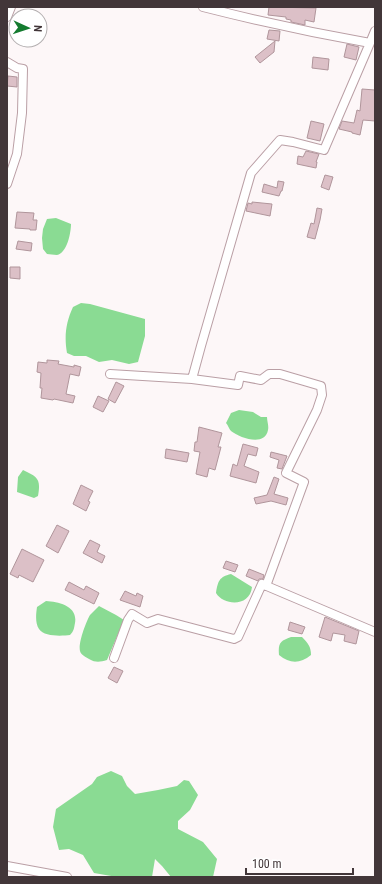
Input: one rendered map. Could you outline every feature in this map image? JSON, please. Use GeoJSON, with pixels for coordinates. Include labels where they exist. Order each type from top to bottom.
{"type":"FeatureCollection","features":[{"type":"Feature","properties":{"kind":"street"},"geometry":{"type":"LineString","coordinates":[[7,17],[11,7]]}},
{"type":"Feature","properties":{"kind":"street"},"geometry":{"type":"LineString","coordinates":[[203,7],[317,33],[370,43]]}},
{"type":"Feature","properties":{"kind":"street"},"geometry":{"type":"LineString","coordinates":[[192,379],[251,173],[280,140],[324,150],[375,31]]}},
{"type":"Feature","properties":{"kind":"street"},"geometry":{"type":"LineString","coordinates":[[7,62],[23,70],[22,114],[17,154],[7,184]]}},
{"type":"Feature","properties":{"kind":"street"},"geometry":{"type":"LineString","coordinates":[[110,374],[192,379],[238,385],[240,376],[261,380],[269,374],[280,374],[321,386],[322,395],[317,410],[286,473],[304,482],[266,586]]}},
{"type":"Feature","properties":{"kind":"street"},"geometry":{"type":"LineString","coordinates":[[114,658],[128,620],[132,614],[147,623],[158,619],[234,639],[238,637],[262,584],[375,632]]}},
{"type":"Feature","properties":{"kind":"street"},"geometry":{"type":"LineString","coordinates":[[7,866],[67,877]]}},
{"type":"Feature","properties":{"kind":"shaded area"},"geometry":{"type":"Polygon","coordinates":[[[56,218],[71,224],[69,237],[63,251],[57,255],[47,254],[43,249],[43,229],[47,219],[56,218]]]}},
{"type":"Feature","properties":{"kind":"shaded area"},"geometry":{"type":"Polygon","coordinates":[[[81,303],[90,304],[145,319],[145,336],[138,362],[129,364],[112,360],[99,362],[86,356],[74,356],[67,353],[66,329],[69,318],[73,307],[81,303]]]}},
{"type":"Feature","properties":{"kind":"shaded area"},"geometry":{"type":"Polygon","coordinates":[[[239,410],[253,412],[261,417],[267,417],[268,428],[266,435],[257,440],[252,440],[231,431],[226,423],[231,413],[239,410]]]}},
{"type":"Feature","properties":{"kind":"shaded area"},"geometry":{"type":"Polygon","coordinates":[[[23,470],[35,477],[39,482],[38,496],[34,498],[17,492],[18,477],[23,470]]]}},
{"type":"Feature","properties":{"kind":"shaded area"},"geometry":{"type":"Polygon","coordinates":[[[231,574],[252,587],[250,594],[242,601],[230,602],[220,597],[216,593],[220,580],[231,574]]]}},
{"type":"Feature","properties":{"kind":"shaded area"},"geometry":{"type":"Polygon","coordinates":[[[46,601],[62,604],[71,609],[74,613],[75,623],[73,631],[70,635],[58,636],[41,632],[36,621],[37,607],[46,601]]]}},
{"type":"Feature","properties":{"kind":"shaded area"},"geometry":{"type":"Polygon","coordinates":[[[99,606],[124,620],[107,660],[98,662],[84,656],[80,651],[80,643],[88,618],[99,606]]]}},
{"type":"Feature","properties":{"kind":"shaded area"},"geometry":{"type":"Polygon","coordinates":[[[291,637],[302,637],[309,645],[311,655],[303,660],[295,662],[287,660],[279,655],[280,643],[291,637]]]}},
{"type":"Feature","properties":{"kind":"shaded area"},"geometry":{"type":"Polygon","coordinates":[[[111,771],[122,776],[127,786],[135,794],[177,786],[184,780],[189,781],[198,795],[190,810],[178,821],[178,829],[203,842],[217,859],[213,877],[171,877],[155,859],[152,877],[117,877],[94,873],[83,855],[69,849],[59,850],[53,827],[56,809],[92,784],[97,777],[111,771]]]}},
{"type":"Feature","properties":{"kind":"building"},"geometry":{"type":"Polygon","coordinates":[[[269,7],[316,8],[314,22],[305,20],[305,25],[291,22],[291,20],[286,19],[286,17],[268,15],[269,7]]]}},
{"type":"Feature","properties":{"kind":"building"},"geometry":{"type":"Polygon","coordinates":[[[269,30],[280,31],[279,41],[267,39],[269,30]]]}},
{"type":"Feature","properties":{"kind":"building"},"geometry":{"type":"Polygon","coordinates":[[[275,41],[274,52],[260,63],[255,57],[275,41]]]}},
{"type":"Feature","properties":{"kind":"building"},"geometry":{"type":"Polygon","coordinates":[[[347,44],[359,47],[356,60],[344,57],[347,44]]]}},
{"type":"Feature","properties":{"kind":"building"},"geometry":{"type":"Polygon","coordinates":[[[313,57],[329,59],[328,70],[312,68],[313,57]]]}},
{"type":"Feature","properties":{"kind":"building"},"geometry":{"type":"Polygon","coordinates":[[[8,76],[17,77],[17,87],[7,86],[8,76]]]}},
{"type":"Feature","properties":{"kind":"building"},"geometry":{"type":"Polygon","coordinates":[[[362,89],[375,90],[375,121],[363,120],[360,135],[339,129],[342,121],[354,123],[357,110],[360,111],[362,89]]]}},
{"type":"Feature","properties":{"kind":"building"},"geometry":{"type":"Polygon","coordinates":[[[311,121],[324,124],[320,141],[307,138],[311,121]]]}},
{"type":"Feature","properties":{"kind":"building"},"geometry":{"type":"Polygon","coordinates":[[[306,151],[319,154],[316,162],[316,168],[297,164],[298,156],[303,157],[306,151]]]}},
{"type":"Feature","properties":{"kind":"building"},"geometry":{"type":"Polygon","coordinates":[[[325,175],[333,177],[329,190],[321,187],[325,175]]]}},
{"type":"Feature","properties":{"kind":"building"},"geometry":{"type":"Polygon","coordinates":[[[278,181],[284,182],[279,196],[262,192],[264,184],[277,188],[278,181]]]}},
{"type":"Feature","properties":{"kind":"building"},"geometry":{"type":"Polygon","coordinates":[[[252,202],[272,204],[270,216],[246,211],[248,203],[252,204],[252,202]]]}},
{"type":"Feature","properties":{"kind":"building"},"geometry":{"type":"Polygon","coordinates":[[[317,208],[322,209],[315,239],[307,237],[311,223],[314,224],[317,208]]]}},
{"type":"Feature","properties":{"kind":"building"},"geometry":{"type":"Polygon","coordinates":[[[17,212],[34,213],[33,220],[37,220],[36,230],[15,228],[17,212]]]}},
{"type":"Feature","properties":{"kind":"building"},"geometry":{"type":"Polygon","coordinates":[[[18,241],[32,243],[31,251],[16,249],[18,241]]]}},
{"type":"Feature","properties":{"kind":"building"},"geometry":{"type":"Polygon","coordinates":[[[10,267],[20,267],[20,279],[10,278],[10,267]]]}},
{"type":"Feature","properties":{"kind":"building"},"geometry":{"type":"Polygon","coordinates":[[[47,360],[59,361],[58,364],[81,367],[79,376],[70,374],[66,394],[75,396],[73,403],[41,398],[41,373],[37,372],[38,362],[47,363],[47,360]]]}},
{"type":"Feature","properties":{"kind":"building"},"geometry":{"type":"Polygon","coordinates":[[[116,382],[124,386],[115,403],[108,399],[116,382]]]}},
{"type":"Feature","properties":{"kind":"building"},"geometry":{"type":"Polygon","coordinates":[[[98,396],[109,401],[103,412],[93,407],[98,396]]]}},
{"type":"Feature","properties":{"kind":"building"},"geometry":{"type":"Polygon","coordinates":[[[199,427],[222,433],[218,447],[221,447],[215,470],[209,468],[207,477],[196,474],[200,452],[194,451],[199,427]]]}},
{"type":"Feature","properties":{"kind":"building"},"geometry":{"type":"Polygon","coordinates":[[[243,444],[258,448],[256,456],[248,454],[244,466],[259,472],[256,483],[230,476],[233,464],[237,466],[243,444]]]}},
{"type":"Feature","properties":{"kind":"building"},"geometry":{"type":"Polygon","coordinates":[[[166,449],[189,453],[187,462],[165,458],[166,449]]]}},
{"type":"Feature","properties":{"kind":"building"},"geometry":{"type":"Polygon","coordinates":[[[271,452],[287,456],[282,469],[277,468],[279,460],[270,457],[271,452]]]}},
{"type":"Feature","properties":{"kind":"building"},"geometry":{"type":"Polygon","coordinates":[[[274,477],[279,479],[274,494],[288,498],[286,505],[271,501],[256,504],[254,498],[267,495],[274,477]]]}},
{"type":"Feature","properties":{"kind":"building"},"geometry":{"type":"Polygon","coordinates":[[[81,485],[93,491],[88,501],[90,502],[86,511],[73,504],[81,485]]]}},
{"type":"Feature","properties":{"kind":"building"},"geometry":{"type":"Polygon","coordinates":[[[57,525],[69,531],[58,553],[46,546],[57,525]]]}},
{"type":"Feature","properties":{"kind":"building"},"geometry":{"type":"Polygon","coordinates":[[[90,540],[100,545],[97,552],[105,556],[102,563],[83,553],[90,540]]]}},
{"type":"Feature","properties":{"kind":"building"},"geometry":{"type":"Polygon","coordinates":[[[22,549],[44,560],[33,582],[19,575],[18,578],[10,574],[22,549]]]}},
{"type":"Feature","properties":{"kind":"building"},"geometry":{"type":"Polygon","coordinates":[[[226,561],[238,565],[235,572],[223,568],[226,561]]]}},
{"type":"Feature","properties":{"kind":"building"},"geometry":{"type":"Polygon","coordinates":[[[249,569],[264,575],[263,579],[259,579],[258,581],[246,576],[249,569]]]}},
{"type":"Feature","properties":{"kind":"building"},"geometry":{"type":"Polygon","coordinates":[[[69,582],[84,590],[86,586],[99,593],[94,604],[65,590],[69,582]]]}},
{"type":"Feature","properties":{"kind":"building"},"geometry":{"type":"Polygon","coordinates":[[[125,591],[136,596],[137,593],[143,596],[140,607],[120,600],[125,591]]]}},
{"type":"Feature","properties":{"kind":"building"},"geometry":{"type":"Polygon","coordinates":[[[325,617],[359,631],[356,644],[344,641],[345,635],[333,633],[331,641],[319,637],[325,617]]]}},
{"type":"Feature","properties":{"kind":"building"},"geometry":{"type":"Polygon","coordinates":[[[290,622],[305,627],[302,634],[288,630],[290,622]]]}},
{"type":"Feature","properties":{"kind":"building"},"geometry":{"type":"Polygon","coordinates":[[[114,667],[123,671],[117,683],[108,678],[114,667]]]}}]}
